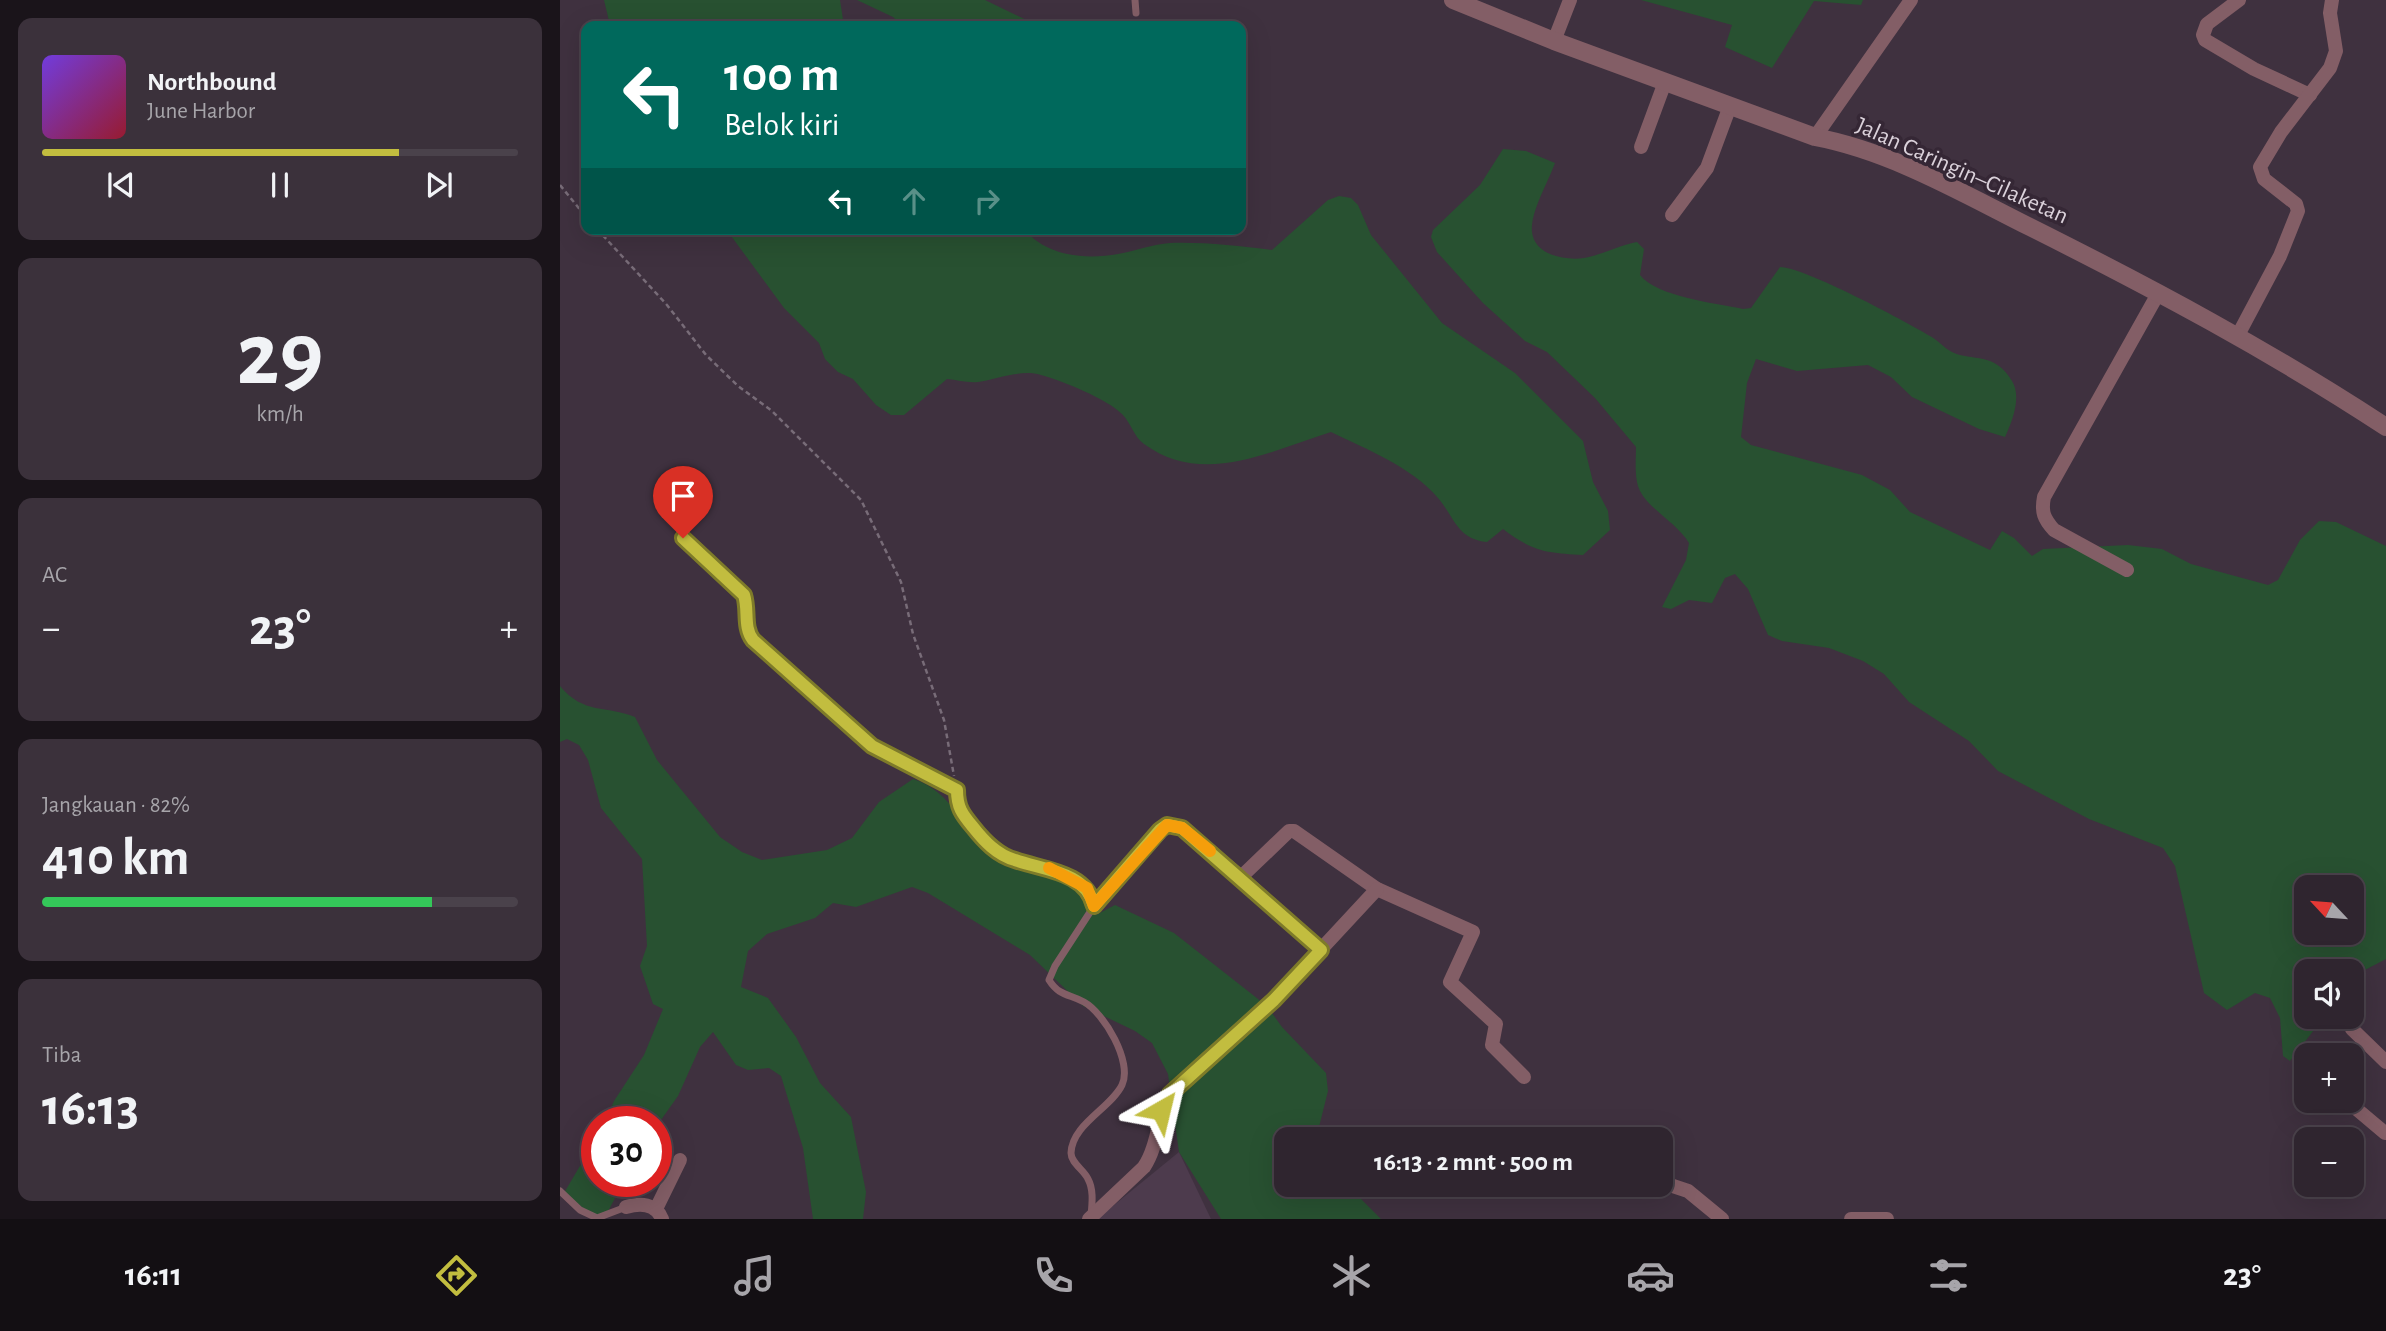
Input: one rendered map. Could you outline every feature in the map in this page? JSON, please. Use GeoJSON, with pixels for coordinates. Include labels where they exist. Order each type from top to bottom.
{"type":"FeatureCollection","features":[{"type":"Feature","properties":{"kind":"street","name":"Jalan Caringin–Cilaketan"},"geometry":{"type":"LineString","coordinates":[[1453,0],[1553,41],[1815,137],[1850,144],[1967,195],[2160,292],[2324,386],[2386,427]]}},
{"type":"Feature","properties":{"kind":"street"},"geometry":{"type":"LineString","coordinates":[[1553,41],[1570,0]]}},
{"type":"Feature","properties":{"kind":"street"},"geometry":{"type":"LineString","coordinates":[[1815,137],[1911,0]]}},
{"type":"Feature","properties":{"kind":"street"},"geometry":{"type":"LineString","coordinates":[[2239,0],[2207,24],[2203,35],[2205,40],[2254,69],[2310,95]]}},
{"type":"Feature","properties":{"kind":"street"},"geometry":{"type":"LineString","coordinates":[[2237,337],[2280,256],[2298,211],[2296,204],[2264,179],[2260,167],[2281,132],[2330,68],[2336,51],[2330,13],[2332,0]]}},
{"type":"Feature","properties":{"kind":"street"},"geometry":{"type":"LineString","coordinates":[[1641,148],[1665,82]]}},
{"type":"Feature","properties":{"kind":"street"},"geometry":{"type":"LineString","coordinates":[[1672,215],[1707,168],[1730,106]]}},
{"type":"Feature","properties":{"kind":"street"},"geometry":{"type":"LineString","coordinates":[[2127,570],[2054,530],[2045,521],[2042,510],[2044,497],[2160,292]]}},
{"type":"Feature","properties":{"kind":"street"},"geometry":{"type":"LineString","coordinates":[[1094,906],[1167,825],[1182,828],[1321,950]]}},
{"type":"Feature","properties":{"kind":"street"},"geometry":{"type":"LineString","coordinates":[[1241,877],[1289,831],[1377,889],[1473,932],[1450,982],[1496,1024],[1492,1045],[1524,1077]]}},
{"type":"Feature","properties":{"kind":"street"},"geometry":{"type":"LineString","coordinates":[[1090,1218],[1144,1167],[1149,1159],[1161,1110],[1170,1094],[1274,1000],[1377,889]]}},
{"type":"Feature","properties":{"kind":"street"},"geometry":{"type":"LineString","coordinates":[[2352,1029],[2386,1062]]}},
{"type":"Feature","properties":{"kind":"street"},"geometry":{"type":"LineString","coordinates":[[2361,1113],[2385,1133]]}},
{"type":"Feature","properties":{"kind":"street"},"geometry":{"type":"LineString","coordinates":[[626,1207],[640,1203],[659,1214],[680,1160]]}},
{"type":"Feature","properties":{"kind":"street"},"geometry":{"type":"LineString","coordinates":[[1673,1186],[1688,1191],[1722,1219]]}},
{"type":"Feature","properties":{"kind":"street"},"geometry":{"type":"LineString","coordinates":[[1851,1219],[1886,1219]]}},
{"type":"Feature","properties":{"kind":"lane"},"geometry":{"type":"LineString","coordinates":[[1135,0],[1136,13]]}},
{"type":"Feature","properties":{"kind":"lane"},"geometry":{"type":"LineString","coordinates":[[683,538],[744,595],[748,606],[747,632],[753,640],[872,746],[957,790],[957,806],[986,843],[1012,860],[1048,868],[1087,888],[1094,906],[1055,966],[1049,980],[1057,992],[1084,1002],[1098,1013],[1117,1042],[1124,1066],[1123,1084],[1077,1136],[1071,1152],[1073,1160],[1088,1179],[1093,1197],[1090,1218]]}},
{"type":"Feature","properties":{"kind":"lane"},"geometry":{"type":"LineString","coordinates":[[560,1191],[580,1210],[597,1218],[626,1207]]}},
{"type":"Feature","properties":{"kind":"path"},"geometry":{"type":"LineString","coordinates":[[560,185],[581,211]]}},
{"type":"Feature","properties":{"kind":"path"},"geometry":{"type":"LineString","coordinates":[[603,235],[667,305],[706,355],[738,386],[772,411],[861,500],[901,582],[913,634],[944,720],[957,790]]}},
{"type":"Feature","properties":{"kind":"shaded area"},"geometry":{"type":"Polygon","coordinates":[[[1179,1152],[1211,1219],[1097,1219],[1179,1152]]]}},
{"type":"Feature","properties":{"kind":"green space"},"geometry":{"type":"Polygon","coordinates":[[[604,0],[840,0],[843,21],[609,21],[604,0]]]}},
{"type":"Feature","properties":{"kind":"green space"},"geometry":{"type":"Polygon","coordinates":[[[857,0],[985,0],[1029,21],[897,21],[857,0]]]}},
{"type":"Feature","properties":{"kind":"green space"},"geometry":{"type":"Polygon","coordinates":[[[1641,0],[1863,0],[1861,5],[1814,1],[1772,68],[1725,47],[1732,25],[1641,0]]]}},
{"type":"Feature","properties":{"kind":"green space"},"geometry":{"type":"Polygon","coordinates":[[[1503,149],[1526,151],[1555,163],[1538,202],[1532,225],[1536,243],[1549,254],[1584,258],[1637,242],[1644,249],[1640,275],[1648,283],[1673,294],[1743,309],[1751,308],[1780,267],[1793,270],[1878,307],[1952,352],[1998,365],[2012,381],[2016,394],[2013,417],[2005,437],[1979,429],[1912,397],[1891,377],[1868,365],[1797,371],[1756,359],[1747,383],[1741,437],[1751,445],[1862,475],[1890,490],[1910,512],[1990,550],[2002,531],[2014,538],[2032,556],[2043,549],[2128,545],[2162,549],[2191,564],[2268,585],[2278,580],[2300,540],[2319,521],[2336,522],[2386,546],[2386,959],[2364,970],[2364,959],[2294,959],[2294,1029],[2315,1029],[2304,1043],[2294,1043],[2294,1056],[2290,1061],[2283,1056],[2280,1018],[2270,998],[2255,993],[2227,1010],[2204,993],[2175,866],[2163,848],[2089,819],[1998,771],[1969,741],[1909,702],[1884,674],[1863,661],[1829,648],[1782,641],[1768,635],[1748,589],[1735,574],[1725,578],[1712,603],[1689,600],[1671,609],[1662,607],[1686,560],[1689,543],[1640,491],[1636,475],[1636,447],[1595,398],[1547,352],[1525,341],[1483,303],[1437,252],[1431,237],[1433,230],[1480,185],[1503,149]]]}},
{"type":"Feature","properties":{"kind":"green space"},"geometry":{"type":"Polygon","coordinates":[[[1339,196],[1351,198],[1358,205],[1371,235],[1442,323],[1515,373],[1583,441],[1593,482],[1608,511],[1610,530],[1583,555],[1541,550],[1503,529],[1487,542],[1469,537],[1438,498],[1415,477],[1388,460],[1331,432],[1237,461],[1190,463],[1166,457],[1144,444],[1122,414],[1096,397],[1033,373],[978,382],[947,379],[904,415],[891,415],[876,405],[853,379],[838,372],[825,359],[819,343],[784,308],[730,235],[1030,235],[1043,245],[1080,256],[1105,256],[1170,243],[1272,250],[1328,200],[1339,196]]]}},
{"type":"Feature","properties":{"kind":"green space"},"geometry":{"type":"Polygon","coordinates":[[[560,686],[569,695],[587,705],[635,717],[657,760],[720,837],[742,852],[762,860],[827,850],[852,838],[879,802],[913,779],[927,785],[949,803],[992,857],[1008,866],[1046,872],[1064,879],[1096,915],[1115,905],[1174,933],[1267,1006],[1282,1027],[1326,1073],[1328,1091],[1319,1127],[1274,1127],[1274,1197],[1359,1197],[1381,1219],[1221,1219],[1179,1152],[1168,1074],[1152,1043],[1135,1031],[1083,1006],[1030,955],[928,893],[912,887],[856,907],[833,903],[815,918],[767,934],[748,951],[741,987],[768,998],[796,1037],[820,1083],[851,1117],[866,1192],[863,1219],[813,1219],[803,1148],[781,1076],[769,1068],[748,1070],[736,1065],[713,1032],[700,1047],[671,1106],[612,1106],[644,1055],[663,1009],[653,1004],[640,966],[647,946],[642,859],[601,808],[588,760],[579,745],[567,739],[560,742],[560,686]]]}},
{"type":"Feature","properties":{"kind":"green space"},"geometry":{"type":"Polygon","coordinates":[[[581,1164],[581,1197],[616,1197],[604,1219],[597,1219],[564,1193],[581,1164]]]}},
{"type":"Feature","properties":{"kind":"slow traffic"},"geometry":{"type":"LineString","coordinates":[[1049,868],[1087,888],[1094,906],[1167,825],[1182,828],[1210,851]]}},
{"type":"Feature","properties":{"kind":"route"},"geometry":{"type":"LineString","coordinates":[[683,538],[744,595],[748,606],[747,632],[753,640],[872,746],[957,790],[957,806],[986,843],[1012,860],[1048,868],[1069,877],[1087,888],[1094,906],[1160,830],[1167,825],[1182,828],[1321,950],[1274,1000],[1170,1094],[1161,1110]]}}]}
